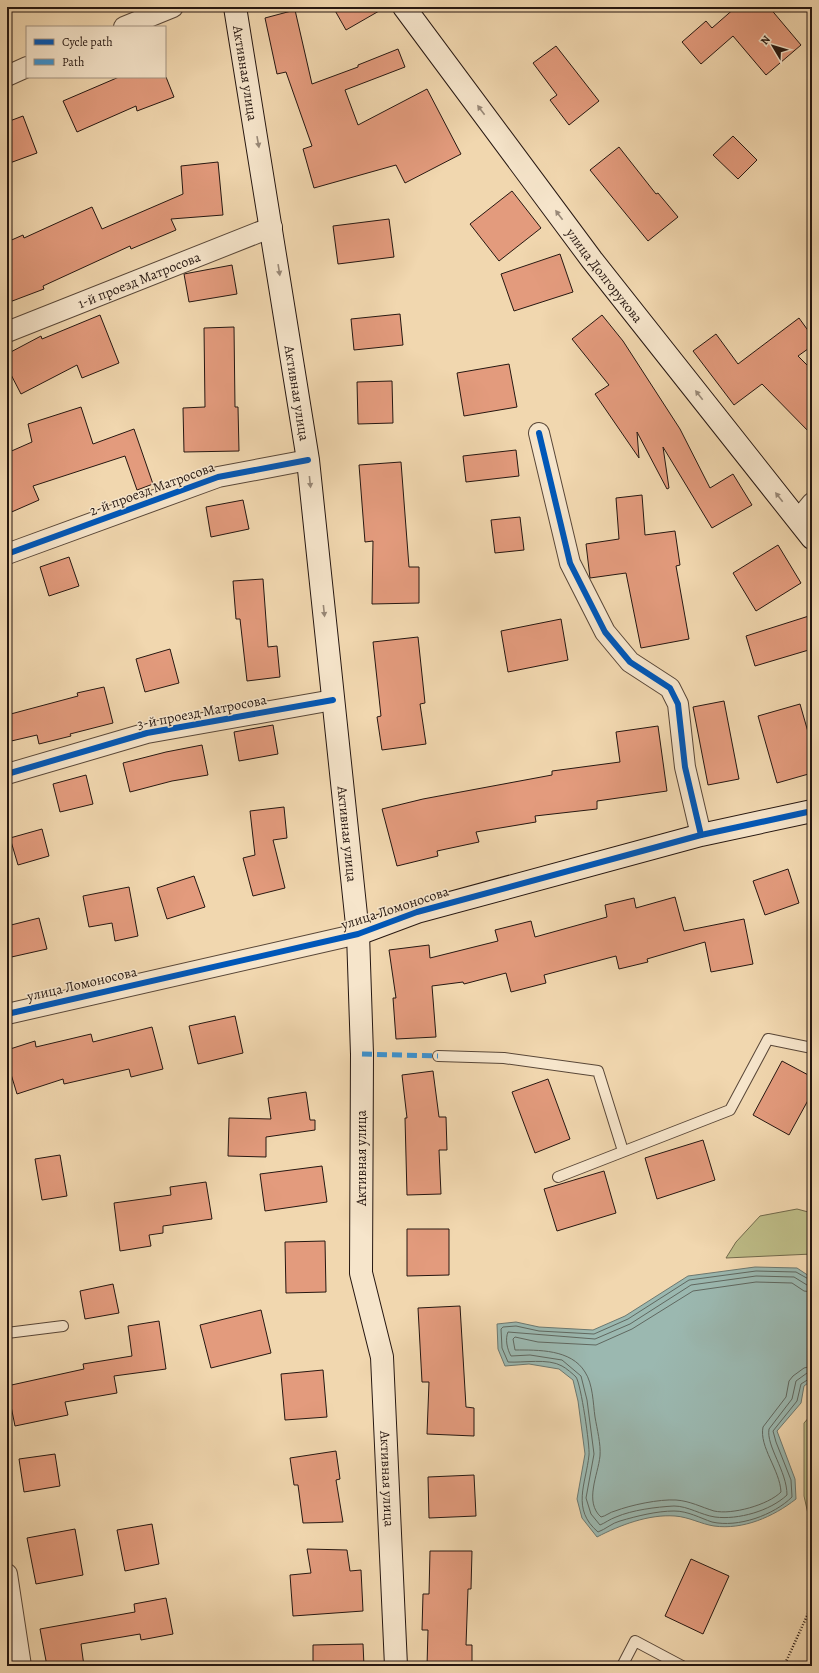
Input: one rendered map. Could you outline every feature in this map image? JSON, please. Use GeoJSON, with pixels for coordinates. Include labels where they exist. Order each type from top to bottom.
{"type":"FeatureCollection","features":[{"type":"Feature","properties":{"kind":"main road","name":"Активная улица"},"geometry":{"type":"LineString","coordinates":[[235,7],[272,227],[308,460],[358,934],[362,1054],[361,1273],[382,1357],[396,1666]]}},
{"type":"Feature","properties":{"kind":"main road","name":"улица Долгорукова"},"geometry":{"type":"LineString","coordinates":[[404,7],[592,260],[812,538]]}},
{"type":"Feature","properties":{"kind":"main road","name":"улица Ломоносова"},"geometry":{"type":"LineString","coordinates":[[358,934],[417,912],[701,835],[812,811]]}},
{"type":"Feature","properties":{"kind":"street"},"geometry":{"type":"LineString","coordinates":[[126,26],[173,7]]}},
{"type":"Feature","properties":{"kind":"street"},"geometry":{"type":"LineString","coordinates":[[7,76],[26,67]]}},
{"type":"Feature","properties":{"kind":"street","name":"1-й проезд Матросова"},"geometry":{"type":"LineString","coordinates":[[7,332],[272,227]]}},
{"type":"Feature","properties":{"kind":"street"},"geometry":{"type":"LineString","coordinates":[[539,433],[570,563],[605,632],[630,662],[670,688],[678,704],[685,767],[701,835]]}},
{"type":"Feature","properties":{"kind":"street","name":"2-й проезд Матросова"},"geometry":{"type":"LineString","coordinates":[[7,554],[218,477],[308,460]]}},
{"type":"Feature","properties":{"kind":"street"},"geometry":{"type":"LineString","coordinates":[[798,520],[812,503]]}},
{"type":"Feature","properties":{"kind":"street","name":"3-й проезд Матросова"},"geometry":{"type":"LineString","coordinates":[[7,774],[147,733],[333,700]]}},
{"type":"Feature","properties":{"kind":"street","name":"улица Ломоносова"},"geometry":{"type":"LineString","coordinates":[[7,1014],[358,934]]}},
{"type":"Feature","properties":{"kind":"street"},"geometry":{"type":"LineString","coordinates":[[7,1574],[21,1666]]}},
{"type":"Feature","properties":{"kind":"lane"},"geometry":{"type":"LineString","coordinates":[[558,1177],[730,1110],[768,1039],[812,1048]]}},
{"type":"Feature","properties":{"kind":"lane"},"geometry":{"type":"LineString","coordinates":[[438,1056],[504,1058],[598,1071],[623,1151]]}},
{"type":"Feature","properties":{"kind":"lane"},"geometry":{"type":"LineString","coordinates":[[7,1333],[63,1326]]}},
{"type":"Feature","properties":{"kind":"lane"},"geometry":{"type":"LineString","coordinates":[[622,1666],[635,1641],[682,1666]]}},
{"type":"Feature","properties":{"kind":"path"},"geometry":{"type":"LineString","coordinates":[[784,1666],[812,1605]]}},
{"type":"Feature","properties":{"kind":"shaded area"},"geometry":{"type":"Polygon","coordinates":[[[797,1209],[812,1213],[812,1254],[726,1258],[736,1242],[760,1216],[797,1209]]]}},
{"type":"Feature","properties":{"kind":"shaded area"},"geometry":{"type":"Polygon","coordinates":[[[812,1414],[812,1515],[808,1514],[804,1496],[804,1423],[812,1414]]]}},
{"type":"Feature","properties":{"kind":"water"},"geometry":{"type":"Polygon","coordinates":[[[755,1267],[797,1268],[812,1278],[812,1380],[804,1386],[801,1403],[777,1431],[795,1479],[796,1499],[768,1517],[747,1524],[725,1527],[714,1526],[690,1519],[665,1516],[635,1521],[615,1528],[597,1537],[582,1518],[577,1499],[585,1454],[578,1401],[573,1380],[559,1369],[529,1364],[505,1366],[498,1349],[497,1324],[516,1322],[539,1327],[593,1330],[625,1316],[688,1276],[755,1267]]]}},
{"type":"Feature","properties":{"kind":"building"},"geometry":{"type":"Polygon","coordinates":[[[333,7],[386,7],[346,30],[333,7]]]}},
{"type":"Feature","properties":{"kind":"building"},"geometry":{"type":"Polygon","coordinates":[[[736,7],[769,7],[801,45],[766,75],[733,36],[701,64],[682,42],[706,21],[712,28],[736,7]]]}},
{"type":"Feature","properties":{"kind":"building"},"geometry":{"type":"Polygon","coordinates":[[[295,10],[312,84],[358,67],[358,65],[398,49],[405,67],[345,90],[358,125],[427,89],[461,154],[405,183],[396,165],[314,188],[303,149],[312,146],[286,72],[277,74],[265,18],[295,10]]]}},
{"type":"Feature","properties":{"kind":"building"},"geometry":{"type":"Polygon","coordinates":[[[556,46],[599,101],[569,125],[550,100],[557,95],[533,63],[556,46]]]}},
{"type":"Feature","properties":{"kind":"building"},"geometry":{"type":"Polygon","coordinates":[[[166,77],[174,97],[137,111],[136,106],[77,132],[63,101],[117,78],[166,77]]]}},
{"type":"Feature","properties":{"kind":"building"},"geometry":{"type":"Polygon","coordinates":[[[23,116],[37,153],[7,164],[7,122],[23,116]]]}},
{"type":"Feature","properties":{"kind":"building"},"geometry":{"type":"Polygon","coordinates":[[[733,136],[757,160],[738,179],[713,155],[733,136]]]}},
{"type":"Feature","properties":{"kind":"building"},"geometry":{"type":"Polygon","coordinates":[[[619,147],[656,194],[658,193],[678,217],[648,241],[590,170],[619,147]]]}},
{"type":"Feature","properties":{"kind":"building"},"geometry":{"type":"Polygon","coordinates":[[[218,162],[223,215],[171,219],[176,230],[131,249],[130,246],[43,286],[44,289],[7,303],[7,242],[23,235],[24,238],[92,207],[102,229],[183,194],[181,166],[218,162]]]}},
{"type":"Feature","properties":{"kind":"building"},"geometry":{"type":"Polygon","coordinates":[[[512,191],[541,228],[499,261],[470,224],[512,191]]]}},
{"type":"Feature","properties":{"kind":"building"},"geometry":{"type":"Polygon","coordinates":[[[389,219],[394,257],[338,264],[333,226],[389,219]]]}},
{"type":"Feature","properties":{"kind":"building"},"geometry":{"type":"Polygon","coordinates":[[[560,254],[573,292],[514,311],[501,274],[560,254]]]}},
{"type":"Feature","properties":{"kind":"building"},"geometry":{"type":"Polygon","coordinates":[[[232,265],[237,294],[189,302],[184,274],[232,265]]]}},
{"type":"Feature","properties":{"kind":"building"},"geometry":{"type":"Polygon","coordinates":[[[400,314],[403,345],[354,350],[351,319],[400,314]]]}},
{"type":"Feature","properties":{"kind":"building"},"geometry":{"type":"Polygon","coordinates":[[[100,315],[119,363],[82,378],[77,365],[21,394],[7,367],[7,354],[41,336],[42,339],[100,315]]]}},
{"type":"Feature","properties":{"kind":"building"},"geometry":{"type":"Polygon","coordinates":[[[602,315],[623,341],[680,429],[710,488],[733,474],[752,505],[712,528],[663,447],[669,488],[667,489],[637,432],[639,458],[595,394],[609,385],[572,339],[602,315]]]}},
{"type":"Feature","properties":{"kind":"building"},"geometry":{"type":"Polygon","coordinates":[[[799,318],[812,336],[812,346],[798,356],[812,370],[812,435],[762,384],[734,405],[693,351],[716,334],[738,364],[799,318]]]}},
{"type":"Feature","properties":{"kind":"building"},"geometry":{"type":"Polygon","coordinates":[[[234,327],[235,407],[238,407],[239,451],[184,452],[183,408],[205,407],[204,328],[234,327]]]}},
{"type":"Feature","properties":{"kind":"building"},"geometry":{"type":"Polygon","coordinates":[[[509,364],[517,407],[464,416],[457,373],[509,364]]]}},
{"type":"Feature","properties":{"kind":"building"},"geometry":{"type":"Polygon","coordinates":[[[392,381],[393,423],[358,424],[357,382],[392,381]]]}},
{"type":"Feature","properties":{"kind":"building"},"geometry":{"type":"Polygon","coordinates":[[[81,407],[93,444],[134,429],[153,484],[137,490],[125,456],[33,486],[39,500],[7,514],[7,453],[32,442],[28,424],[81,407]]]}},
{"type":"Feature","properties":{"kind":"building"},"geometry":{"type":"Polygon","coordinates":[[[516,450],[519,476],[466,482],[463,456],[516,450]]]}},
{"type":"Feature","properties":{"kind":"building"},"geometry":{"type":"Polygon","coordinates":[[[401,462],[409,567],[419,567],[419,603],[372,604],[373,541],[365,542],[359,465],[401,462]]]}},
{"type":"Feature","properties":{"kind":"building"},"geometry":{"type":"Polygon","coordinates":[[[642,495],[645,535],[675,531],[680,565],[676,566],[689,639],[641,648],[626,573],[590,578],[586,544],[619,539],[616,498],[642,495]]]}},
{"type":"Feature","properties":{"kind":"building"},"geometry":{"type":"Polygon","coordinates":[[[243,500],[249,529],[211,537],[206,507],[243,500]]]}},
{"type":"Feature","properties":{"kind":"building"},"geometry":{"type":"Polygon","coordinates":[[[520,517],[524,550],[495,553],[491,520],[520,517]]]}},
{"type":"Feature","properties":{"kind":"building"},"geometry":{"type":"Polygon","coordinates":[[[778,545],[801,583],[756,611],[733,573],[778,545]]]}},
{"type":"Feature","properties":{"kind":"building"},"geometry":{"type":"Polygon","coordinates":[[[69,557],[79,586],[49,596],[40,567],[69,557]]]}},
{"type":"Feature","properties":{"kind":"building"},"geometry":{"type":"Polygon","coordinates":[[[263,579],[268,647],[277,646],[280,677],[247,681],[240,619],[236,619],[233,581],[263,579]]]}},
{"type":"Feature","properties":{"kind":"building"},"geometry":{"type":"Polygon","coordinates":[[[812,615],[812,649],[755,666],[746,636],[812,615]]]}},
{"type":"Feature","properties":{"kind":"building"},"geometry":{"type":"Polygon","coordinates":[[[561,619],[568,660],[508,672],[501,631],[561,619]]]}},
{"type":"Feature","properties":{"kind":"building"},"geometry":{"type":"Polygon","coordinates":[[[418,637],[425,703],[420,704],[426,744],[382,750],[377,717],[381,716],[373,642],[418,637]]]}},
{"type":"Feature","properties":{"kind":"building"},"geometry":{"type":"Polygon","coordinates":[[[170,649],[179,683],[145,692],[136,659],[170,649]]]}},
{"type":"Feature","properties":{"kind":"building"},"geometry":{"type":"Polygon","coordinates":[[[104,687],[113,723],[39,744],[37,735],[7,742],[7,715],[78,696],[77,693],[104,687]]]}},
{"type":"Feature","properties":{"kind":"building"},"geometry":{"type":"Polygon","coordinates":[[[724,701],[739,779],[708,785],[693,707],[724,701]]]}},
{"type":"Feature","properties":{"kind":"building"},"geometry":{"type":"Polygon","coordinates":[[[800,704],[812,746],[812,773],[777,783],[758,716],[800,704]]]}},
{"type":"Feature","properties":{"kind":"building"},"geometry":{"type":"Polygon","coordinates":[[[273,725],[278,754],[239,761],[234,732],[273,725]]]}},
{"type":"Feature","properties":{"kind":"building"},"geometry":{"type":"Polygon","coordinates":[[[658,726],[667,791],[597,801],[597,809],[535,816],[536,822],[476,832],[479,842],[437,851],[438,856],[397,866],[382,809],[423,799],[552,775],[552,771],[620,762],[616,732],[658,726]]]}},
{"type":"Feature","properties":{"kind":"building"},"geometry":{"type":"Polygon","coordinates":[[[202,745],[208,775],[172,781],[130,792],[123,763],[202,745]]]}},
{"type":"Feature","properties":{"kind":"building"},"geometry":{"type":"Polygon","coordinates":[[[86,775],[93,804],[60,812],[53,784],[86,775]]]}},
{"type":"Feature","properties":{"kind":"building"},"geometry":{"type":"Polygon","coordinates":[[[284,807],[287,838],[273,840],[285,888],[253,896],[243,858],[255,855],[250,811],[284,807]]]}},
{"type":"Feature","properties":{"kind":"building"},"geometry":{"type":"Polygon","coordinates":[[[42,829],[49,856],[18,865],[10,838],[42,829]]]}},
{"type":"Feature","properties":{"kind":"building"},"geometry":{"type":"Polygon","coordinates":[[[788,869],[799,903],[765,915],[753,881],[788,869]]]}},
{"type":"Feature","properties":{"kind":"building"},"geometry":{"type":"Polygon","coordinates":[[[194,876],[205,907],[167,919],[157,888],[194,876]]]}},
{"type":"Feature","properties":{"kind":"building"},"geometry":{"type":"Polygon","coordinates":[[[129,887],[138,936],[115,941],[112,923],[89,927],[83,896],[129,887]]]}},
{"type":"Feature","properties":{"kind":"building"},"geometry":{"type":"Polygon","coordinates":[[[675,897],[684,931],[744,919],[753,964],[711,972],[705,942],[647,959],[648,962],[619,969],[616,956],[544,975],[546,983],[511,992],[506,973],[464,984],[463,982],[432,986],[436,1037],[396,1039],[393,998],[396,998],[389,950],[429,945],[430,958],[498,941],[495,930],[531,921],[535,937],[607,917],[605,905],[634,898],[636,908],[675,897]]]}},
{"type":"Feature","properties":{"kind":"building"},"geometry":{"type":"Polygon","coordinates":[[[39,918],[47,949],[7,958],[7,926],[39,918]]]}},
{"type":"Feature","properties":{"kind":"building"},"geometry":{"type":"Polygon","coordinates":[[[235,1016],[243,1053],[198,1064],[189,1026],[235,1016]]]}},
{"type":"Feature","properties":{"kind":"building"},"geometry":{"type":"Polygon","coordinates":[[[152,1027],[163,1069],[131,1077],[129,1069],[64,1084],[63,1079],[17,1094],[7,1061],[7,1050],[35,1041],[36,1047],[91,1034],[93,1042],[152,1027]]]}},
{"type":"Feature","properties":{"kind":"building"},"geometry":{"type":"Polygon","coordinates":[[[782,1061],[812,1077],[812,1093],[789,1135],[753,1115],[782,1061]]]}},
{"type":"Feature","properties":{"kind":"building"},"geometry":{"type":"Polygon","coordinates":[[[433,1071],[439,1117],[446,1117],[447,1150],[439,1150],[441,1194],[407,1195],[405,1118],[407,1118],[402,1075],[433,1071]]]}},
{"type":"Feature","properties":{"kind":"building"},"geometry":{"type":"Polygon","coordinates":[[[548,1079],[570,1139],[535,1153],[512,1092],[548,1079]]]}},
{"type":"Feature","properties":{"kind":"building"},"geometry":{"type":"Polygon","coordinates":[[[306,1092],[310,1120],[315,1120],[315,1130],[266,1137],[266,1157],[228,1156],[229,1118],[271,1119],[268,1098],[306,1092]]]}},
{"type":"Feature","properties":{"kind":"building"},"geometry":{"type":"Polygon","coordinates":[[[703,1140],[715,1180],[657,1199],[645,1158],[703,1140]]]}},
{"type":"Feature","properties":{"kind":"building"},"geometry":{"type":"Polygon","coordinates":[[[60,1155],[67,1196],[42,1200],[35,1159],[60,1155]]]}},
{"type":"Feature","properties":{"kind":"building"},"geometry":{"type":"Polygon","coordinates":[[[322,1166],[327,1202],[265,1211],[260,1174],[322,1166]]]}},
{"type":"Feature","properties":{"kind":"building"},"geometry":{"type":"Polygon","coordinates":[[[604,1171],[616,1213],[557,1231],[544,1189],[604,1171]]]}},
{"type":"Feature","properties":{"kind":"building"},"geometry":{"type":"Polygon","coordinates":[[[206,1182],[212,1219],[163,1226],[163,1233],[149,1235],[151,1246],[120,1251],[114,1203],[171,1195],[170,1187],[206,1182]]]}},
{"type":"Feature","properties":{"kind":"building"},"geometry":{"type":"Polygon","coordinates":[[[407,1229],[449,1229],[449,1275],[407,1276],[407,1229]]]}},
{"type":"Feature","properties":{"kind":"building"},"geometry":{"type":"Polygon","coordinates":[[[325,1241],[326,1292],[286,1293],[285,1242],[325,1241]]]}},
{"type":"Feature","properties":{"kind":"building"},"geometry":{"type":"Polygon","coordinates":[[[113,1284],[119,1313],[85,1319],[80,1291],[113,1284]]]}},
{"type":"Feature","properties":{"kind":"building"},"geometry":{"type":"Polygon","coordinates":[[[460,1306],[466,1407],[474,1408],[474,1436],[427,1434],[429,1382],[422,1382],[418,1308],[460,1306]]]}},
{"type":"Feature","properties":{"kind":"building"},"geometry":{"type":"Polygon","coordinates":[[[261,1310],[271,1353],[211,1368],[200,1325],[261,1310]]]}},
{"type":"Feature","properties":{"kind":"building"},"geometry":{"type":"Polygon","coordinates":[[[159,1321],[166,1369],[114,1376],[117,1393],[65,1402],[68,1415],[15,1426],[7,1386],[84,1369],[83,1364],[132,1356],[128,1326],[159,1321]]]}},
{"type":"Feature","properties":{"kind":"building"},"geometry":{"type":"Polygon","coordinates":[[[323,1370],[327,1417],[285,1420],[281,1374],[323,1370]]]}},
{"type":"Feature","properties":{"kind":"building"},"geometry":{"type":"Polygon","coordinates":[[[336,1451],[340,1479],[336,1480],[343,1522],[303,1523],[298,1485],[294,1485],[290,1458],[336,1451]]]}},
{"type":"Feature","properties":{"kind":"building"},"geometry":{"type":"Polygon","coordinates":[[[55,1454],[60,1486],[24,1492],[19,1459],[55,1454]]]}},
{"type":"Feature","properties":{"kind":"building"},"geometry":{"type":"Polygon","coordinates":[[[474,1475],[476,1516],[429,1518],[428,1477],[474,1475]]]}},
{"type":"Feature","properties":{"kind":"building"},"geometry":{"type":"Polygon","coordinates":[[[152,1524],[159,1564],[125,1571],[117,1530],[152,1524]]]}},
{"type":"Feature","properties":{"kind":"building"},"geometry":{"type":"Polygon","coordinates":[[[75,1529],[83,1575],[36,1584],[27,1538],[75,1529]]]}},
{"type":"Feature","properties":{"kind":"building"},"geometry":{"type":"Polygon","coordinates":[[[307,1549],[347,1550],[350,1571],[361,1570],[363,1611],[293,1616],[290,1575],[311,1573],[307,1549]]]}},
{"type":"Feature","properties":{"kind":"building"},"geometry":{"type":"Polygon","coordinates":[[[430,1551],[472,1551],[471,1589],[468,1589],[466,1645],[472,1645],[472,1666],[427,1666],[428,1630],[422,1630],[423,1594],[429,1594],[430,1551]]]}},
{"type":"Feature","properties":{"kind":"building"},"geometry":{"type":"Polygon","coordinates":[[[691,1559],[729,1576],[703,1634],[665,1616],[691,1559]]]}},
{"type":"Feature","properties":{"kind":"building"},"geometry":{"type":"Polygon","coordinates":[[[166,1598],[173,1634],[141,1640],[140,1634],[81,1644],[84,1666],[47,1666],[40,1629],[135,1612],[134,1604],[166,1598]]]}},
{"type":"Feature","properties":{"kind":"building"},"geometry":{"type":"Polygon","coordinates":[[[363,1644],[364,1666],[313,1666],[313,1645],[363,1644]]]}},
{"type":"Feature","properties":{"kind":"marked path"},"geometry":{"type":"LineString","coordinates":[[362,1054],[438,1056]]}},
{"type":"Feature","properties":{"kind":"cycle path"},"geometry":{"type":"LineString","coordinates":[[539,433],[570,563],[605,632],[630,662],[670,688],[678,704],[685,767],[701,835]]}},
{"type":"Feature","properties":{"kind":"cycle path"},"geometry":{"type":"LineString","coordinates":[[7,554],[218,477],[308,460]]}},
{"type":"Feature","properties":{"kind":"cycle path"},"geometry":{"type":"LineString","coordinates":[[7,774],[147,733],[333,700]]}},
{"type":"Feature","properties":{"kind":"cycle path"},"geometry":{"type":"LineString","coordinates":[[7,1014],[358,934],[417,912],[701,835],[812,811]]}}]}
